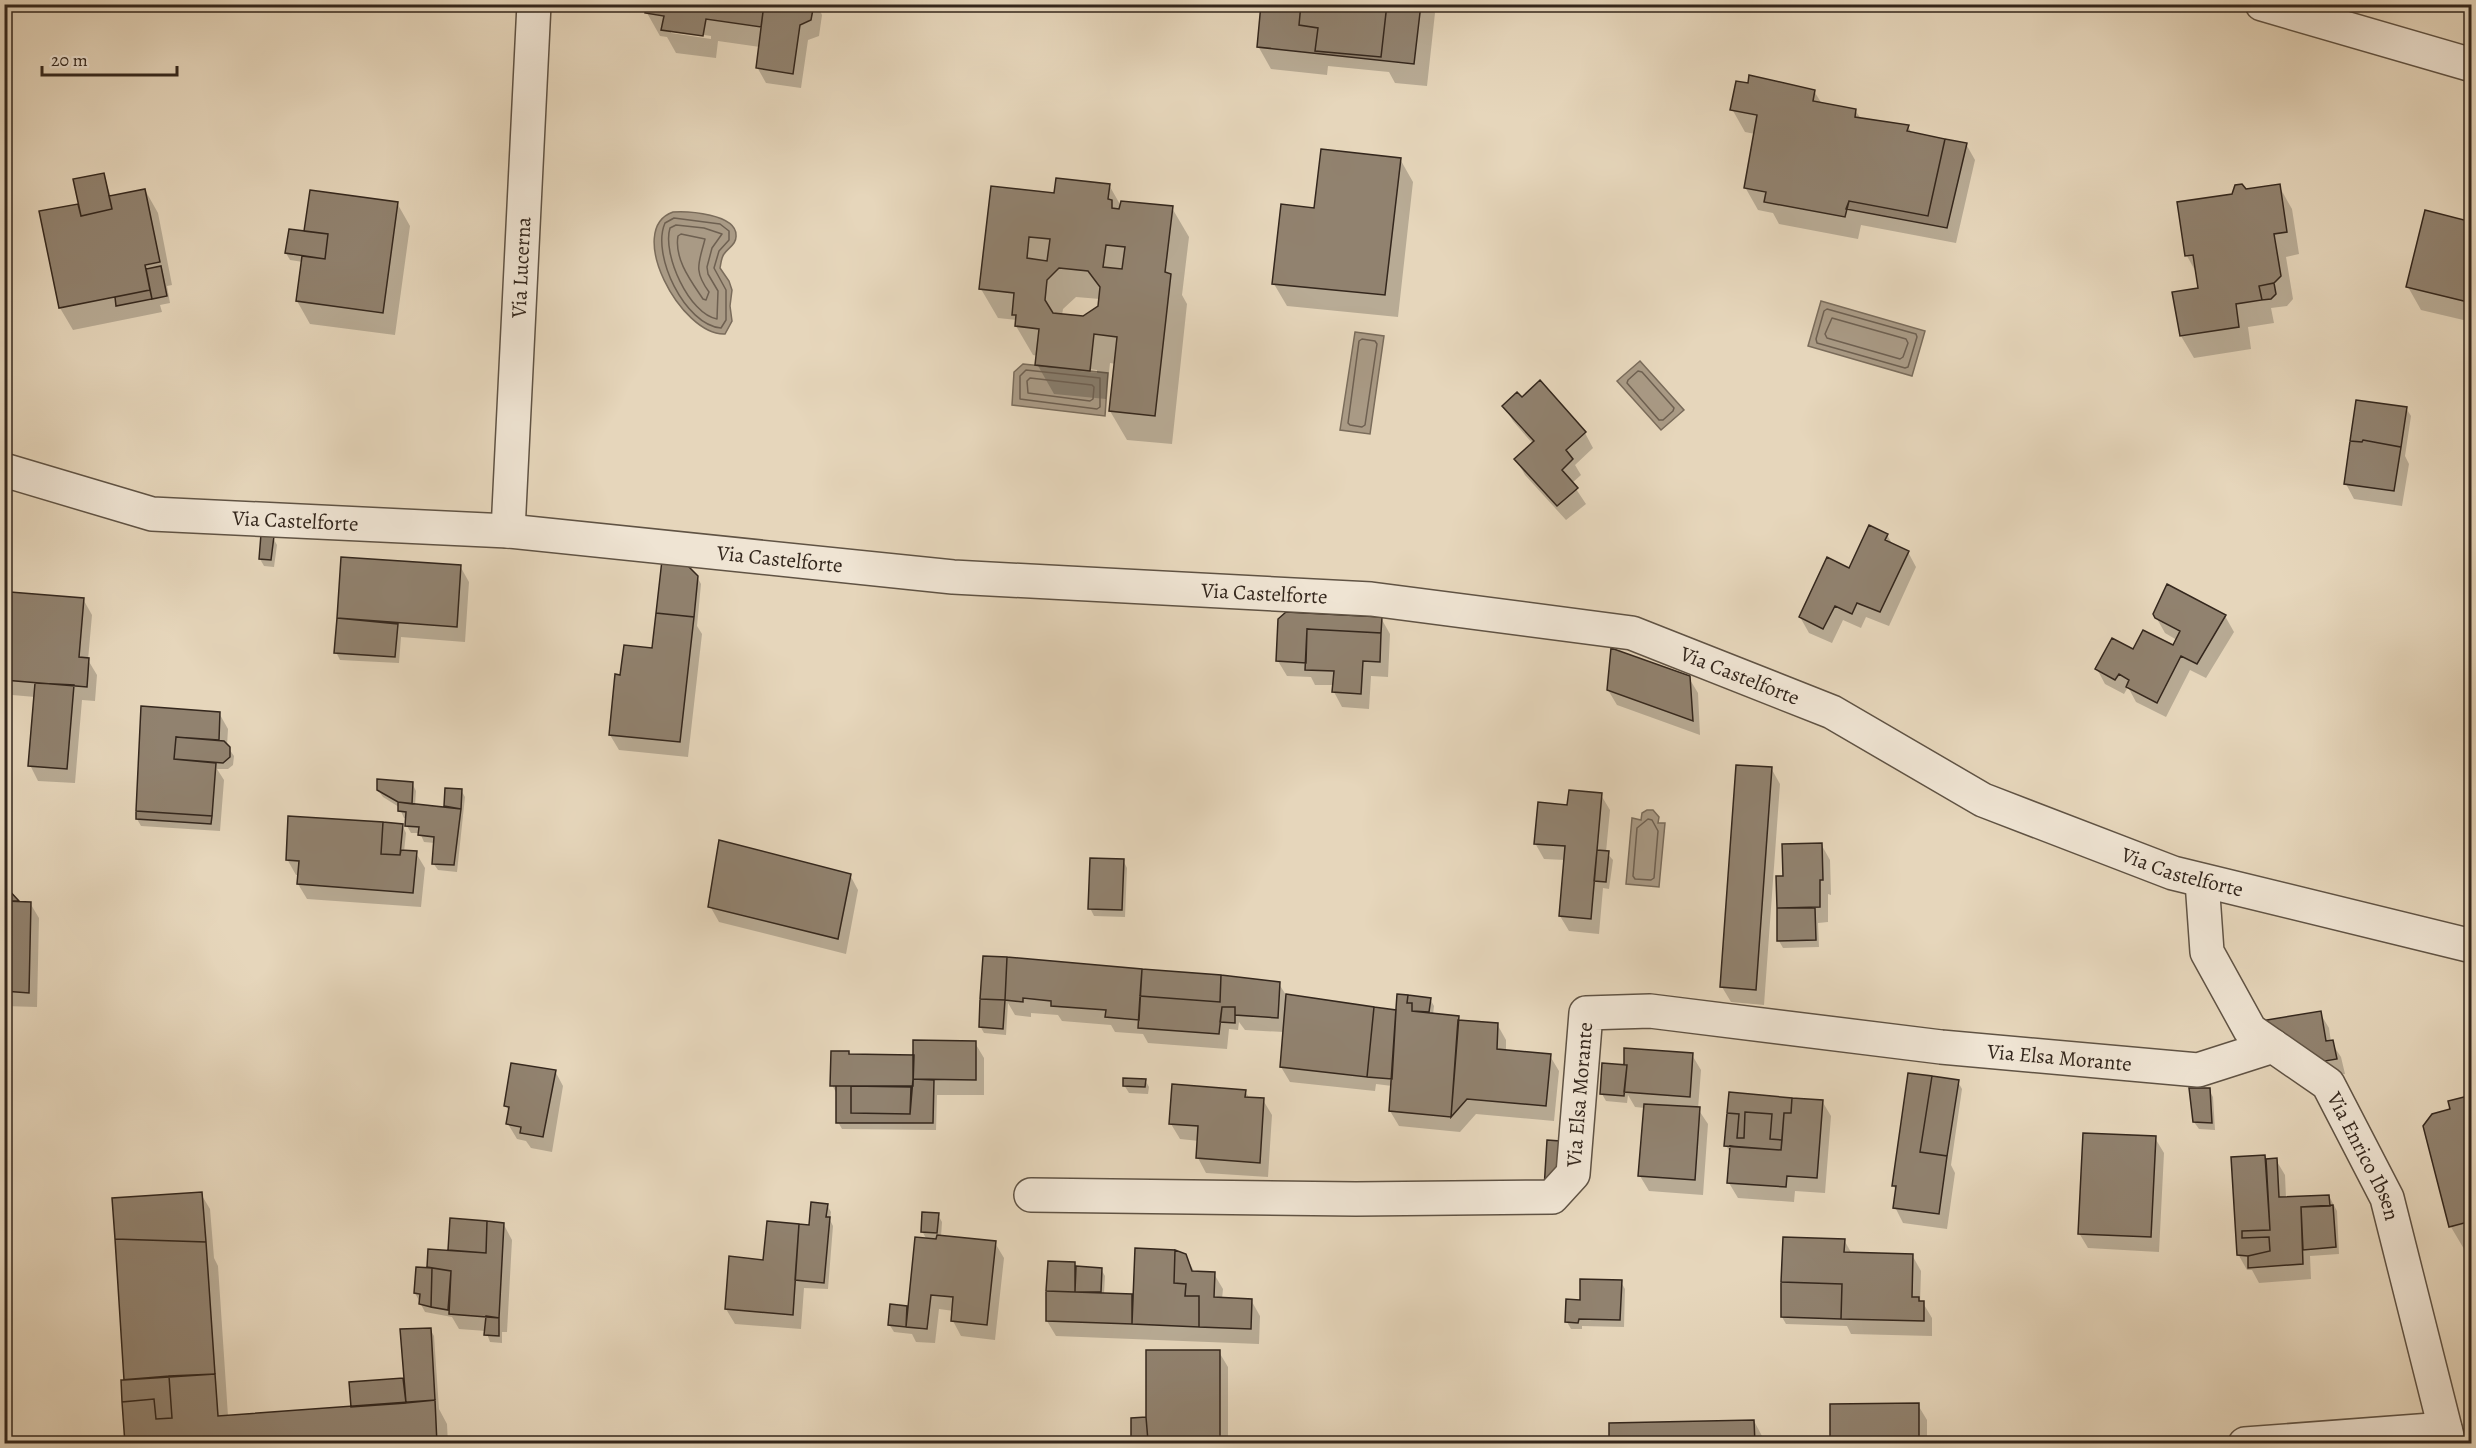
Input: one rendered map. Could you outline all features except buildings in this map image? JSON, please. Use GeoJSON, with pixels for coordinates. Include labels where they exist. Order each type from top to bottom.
{"type":"FeatureCollection","features":[{"type":"Feature","properties":{"kind":"street","name":"Via Lucerna"},"geometry":{"type":"LineString","coordinates":[[508,531],[534,4]]}},
{"type":"Feature","properties":{"kind":"street"},"geometry":{"type":"LineString","coordinates":[[2262,4],[2472,65]]}},
{"type":"Feature","properties":{"kind":"street","name":"Via Castelforte"},"geometry":{"type":"LineString","coordinates":[[4,470],[152,514],[508,531],[953,578],[1371,599],[1632,633],[1832,712],[1983,800],[2173,873],[2472,946]]}},
{"type":"Feature","properties":{"kind":"street","name":"Via Enrico Ibsen"},"geometry":{"type":"LineString","coordinates":[[2202,881],[2207,952],[2250,1030],[2328,1084],[2387,1198],[2447,1436]]}},
{"type":"Feature","properties":{"kind":"street","name":"Via Elsa Morante"},"geometry":{"type":"LineString","coordinates":[[1032,1195],[1356,1199],[1552,1197],[1573,1174],[1586,1013],[1650,1011],[1941,1047],[2198,1070],[2272,1046]]}},
{"type":"Feature","properties":{"kind":"street"},"geometry":{"type":"LineString","coordinates":[[2245,1443],[2447,1436]]}},
{"type":"Feature","properties":{"kind":"water"},"geometry":{"type":"Polygon","coordinates":[[[673,212],[710,215],[728,222],[734,228],[735,241],[723,256],[720,268],[732,290],[730,306],[732,321],[725,334],[708,330],[691,318],[676,301],[664,280],[656,259],[654,239],[659,222],[673,212]]]}},
{"type":"Feature","properties":{"kind":"water"},"geometry":{"type":"Polygon","coordinates":[[[1821,301],[1925,331],[1912,376],[1808,346],[1821,301]]]}},
{"type":"Feature","properties":{"kind":"water"},"geometry":{"type":"Polygon","coordinates":[[[1355,332],[1384,336],[1370,434],[1340,430],[1355,332]]]}},
{"type":"Feature","properties":{"kind":"water"},"geometry":{"type":"Polygon","coordinates":[[[1640,361],[1684,410],[1661,430],[1617,381],[1640,361]]]}},
{"type":"Feature","properties":{"kind":"water"},"geometry":{"type":"Polygon","coordinates":[[[1023,364],[1108,373],[1105,416],[1012,405],[1014,372],[1023,364]]]}},
{"type":"Feature","properties":{"kind":"water"},"geometry":{"type":"Polygon","coordinates":[[[1653,810],[1659,817],[1658,823],[1665,823],[1659,887],[1626,884],[1632,818],[1641,820],[1642,813],[1653,810]]]}}]}
